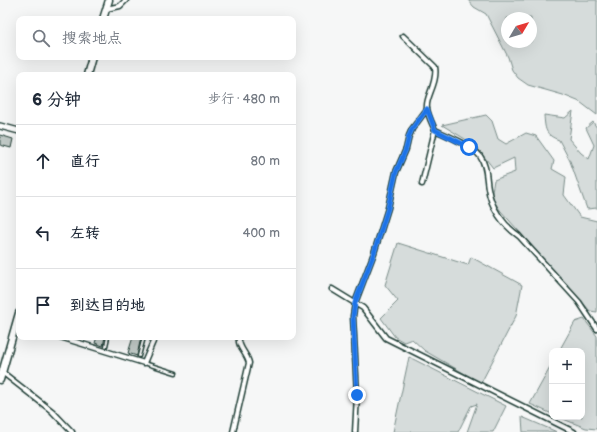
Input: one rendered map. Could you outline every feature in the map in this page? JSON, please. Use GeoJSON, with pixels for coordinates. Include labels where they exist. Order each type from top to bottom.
{"type":"FeatureCollection","features":[{"type":"Feature","properties":{"kind":"main road"},"geometry":{"type":"LineString","coordinates":[[104,16],[109,0]]}},
{"type":"Feature","properties":{"kind":"main road"},"geometry":{"type":"LineString","coordinates":[[88,72],[91,60]]}},
{"type":"Feature","properties":{"kind":"main road"},"geometry":{"type":"LineString","coordinates":[[0,380],[1,371],[16,328]]}},
{"type":"Feature","properties":{"kind":"street"},"geometry":{"type":"LineString","coordinates":[[106,9],[120,6],[126,0]]}},
{"type":"Feature","properties":{"kind":"street"},"geometry":{"type":"LineString","coordinates":[[403,36],[435,68],[436,73],[426,106],[435,130],[422,184]]}},
{"type":"Feature","properties":{"kind":"street"},"geometry":{"type":"LineString","coordinates":[[355,432],[357,395],[353,316],[355,303],[374,253],[388,208],[396,172],[406,149],[409,136],[412,129],[427,109]]}},
{"type":"Feature","properties":{"kind":"street"},"geometry":{"type":"LineString","coordinates":[[0,126],[16,130]]}},
{"type":"Feature","properties":{"kind":"street"},"geometry":{"type":"LineString","coordinates":[[435,130],[469,147],[478,155],[483,162],[486,171],[490,199],[499,217],[508,228],[519,236],[579,302],[597,329]]}},
{"type":"Feature","properties":{"kind":"street"},"geometry":{"type":"LineString","coordinates":[[332,289],[363,308],[386,338],[574,432]]}},
{"type":"Feature","properties":{"kind":"street"},"geometry":{"type":"LineString","coordinates":[[70,340],[144,363],[154,340]]}},
{"type":"Feature","properties":{"kind":"street"},"geometry":{"type":"LineString","coordinates":[[232,432],[249,363],[239,344],[239,340]]}},
{"type":"Feature","properties":{"kind":"street"},"geometry":{"type":"LineString","coordinates":[[1,371],[52,411],[72,432]]}},
{"type":"Feature","properties":{"kind":"lane"},"geometry":{"type":"LineString","coordinates":[[106,346],[107,340]]}},
{"type":"Feature","properties":{"kind":"lane"},"geometry":{"type":"LineString","coordinates":[[139,356],[143,340]]}},
{"type":"Feature","properties":{"kind":"lane"},"geometry":{"type":"LineString","coordinates":[[144,363],[176,373]]}},
{"type":"Feature","properties":{"kind":"shaded area"},"geometry":{"type":"Polygon","coordinates":[[[468,0],[597,0],[597,115],[580,102],[563,95],[528,85],[518,78],[512,70],[503,48],[537,48],[537,12],[501,12],[501,43],[486,14],[474,7],[468,0]]]}},
{"type":"Feature","properties":{"kind":"shaded area"},"geometry":{"type":"Polygon","coordinates":[[[573,111],[569,139],[581,153],[589,159],[594,145],[586,128],[593,122],[597,128],[597,208],[587,209],[570,161],[559,140],[548,134],[545,128],[544,115],[565,118],[573,111]]]}},
{"type":"Feature","properties":{"kind":"shaded area"},"geometry":{"type":"Polygon","coordinates":[[[486,115],[492,121],[498,139],[506,144],[526,133],[536,136],[554,161],[552,169],[566,177],[564,195],[580,217],[597,221],[597,312],[590,311],[500,210],[491,197],[494,180],[515,172],[514,158],[493,168],[475,145],[442,125],[486,115]]]}},
{"type":"Feature","properties":{"kind":"shaded area"},"geometry":{"type":"Polygon","coordinates":[[[398,243],[468,265],[471,257],[522,285],[516,316],[481,383],[425,351],[412,339],[404,342],[395,337],[381,318],[398,301],[385,285],[398,243]]]}},
{"type":"Feature","properties":{"kind":"shaded area"},"geometry":{"type":"Polygon","coordinates":[[[584,319],[597,336],[597,429],[586,428],[566,420],[585,420],[585,348],[561,348],[575,322],[584,319]]]}},
{"type":"Feature","properties":{"kind":"shaded area"},"geometry":{"type":"Polygon","coordinates":[[[409,357],[506,406],[493,432],[467,432],[477,404],[471,406],[458,432],[393,432],[409,357]]]}},
{"type":"Feature","properties":{"kind":"shaded area"},"geometry":{"type":"Polygon","coordinates":[[[549,369],[549,413],[530,404],[549,369]]]}},
{"type":"Feature","properties":{"kind":"shaded area"},"geometry":{"type":"Polygon","coordinates":[[[522,417],[557,432],[523,432],[522,417]]]}},
{"type":"Feature","properties":{"kind":"building"},"geometry":{"type":"Polygon","coordinates":[[[0,135],[13,139],[11,148],[0,145],[0,135]]]}},
{"type":"Feature","properties":{"kind":"building"},"geometry":{"type":"Polygon","coordinates":[[[96,340],[104,340],[103,346],[95,343],[96,340]]]}},
{"type":"Feature","properties":{"kind":"building"},"geometry":{"type":"Polygon","coordinates":[[[132,340],[140,340],[137,356],[128,353],[132,340]]]}},
{"type":"Feature","properties":{"kind":"route"},"geometry":{"type":"LineString","coordinates":[[357,395],[353,316],[355,303],[374,253],[388,208],[396,172],[406,149],[412,129],[427,109],[435,130],[469,147]]}}]}
